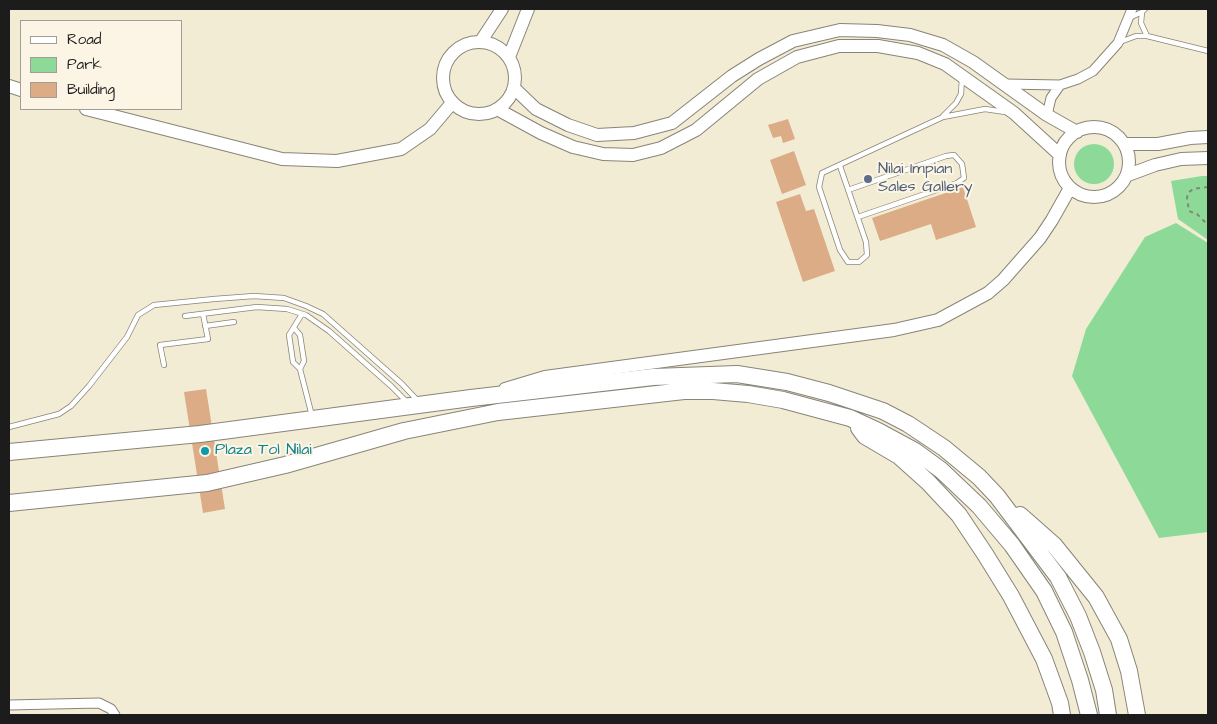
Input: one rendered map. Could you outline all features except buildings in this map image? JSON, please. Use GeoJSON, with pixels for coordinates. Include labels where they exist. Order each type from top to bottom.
{"type":"FeatureCollection","features":[{"type":"Feature","properties":{"kind":"highway"},"geometry":{"type":"LineString","coordinates":[[9,452],[200,434],[471,398],[653,377],[736,374],[787,382],[829,393],[883,411],[908,424],[980,477],[997,496],[1058,577],[1078,616],[1104,690],[1108,715]]}},
{"type":"Feature","properties":{"kind":"highway"},"geometry":{"type":"LineString","coordinates":[[9,503],[207,483],[285,465],[404,431],[498,412],[606,398],[684,391],[748,394],[783,400],[850,418],[878,430],[915,451],[941,470],[978,506],[1012,544],[1044,591],[1064,632],[1089,715]]}},
{"type":"Feature","properties":{"kind":"highway"},"geometry":{"type":"LineString","coordinates":[[850,418],[865,436],[899,456],[928,482],[959,515],[1011,596],[1044,659],[1060,703],[1062,715]]}},
{"type":"Feature","properties":{"kind":"highway"},"geometry":{"type":"LineString","coordinates":[[997,496],[1054,545],[1096,597],[1118,639],[1129,671],[1137,715]]}},
{"type":"Feature","properties":{"kind":"street"},"geometry":{"type":"LineString","coordinates":[[481,41],[502,9]]}},
{"type":"Feature","properties":{"kind":"street"},"geometry":{"type":"LineString","coordinates":[[509,57],[528,9]]}},
{"type":"Feature","properties":{"kind":"street"},"geometry":{"type":"LineString","coordinates":[[1005,84],[1060,85],[1078,79],[1093,71],[1118,43],[1132,9]]}},
{"type":"Feature","properties":{"kind":"street"},"geometry":{"type":"LineString","coordinates":[[514,88],[536,109],[568,125],[598,135],[634,133],[672,123],[732,76],[793,41],[840,30],[876,31],[910,35],[943,45],[973,62],[1047,115],[1077,132]]}},
{"type":"Feature","properties":{"kind":"street"},"geometry":{"type":"LineString","coordinates":[[481,41],[502,49],[509,57],[515,72],[514,88],[510,97],[497,109],[486,114],[474,114],[462,110],[452,103],[446,94],[442,72],[452,53],[460,46],[470,42],[481,41]]}},
{"type":"Feature","properties":{"kind":"street"},"geometry":{"type":"LineString","coordinates":[[497,109],[541,133],[573,147],[603,154],[633,155],[661,148],[696,130],[758,80],[797,57],[839,46],[878,46],[918,53],[945,64],[1014,113],[1060,155]]}},
{"type":"Feature","properties":{"kind":"street"},"geometry":{"type":"LineString","coordinates":[[1047,115],[1051,98],[1060,85]]}},
{"type":"Feature","properties":{"kind":"street"},"geometry":{"type":"LineString","coordinates":[[90,110],[282,159],[337,161],[401,150],[430,128],[452,103]]}},
{"type":"Feature","properties":{"kind":"street"},"geometry":{"type":"LineString","coordinates":[[1098,127],[1118,136],[1125,144],[1130,164],[1128,175],[1123,183],[1108,195],[1098,198],[1083,196],[1070,188],[1060,173],[1060,155],[1063,146],[1077,132],[1087,128],[1098,127]]}},
{"type":"Feature","properties":{"kind":"street"},"geometry":{"type":"LineString","coordinates":[[1125,144],[1158,144],[1190,138],[1208,137]]}},
{"type":"Feature","properties":{"kind":"street"},"geometry":{"type":"LineString","coordinates":[[1128,175],[1155,165],[1181,159],[1208,158]]}},
{"type":"Feature","properties":{"kind":"street"},"geometry":{"type":"LineString","coordinates":[[471,398],[545,377],[894,330],[938,320],[988,293],[1003,280],[1040,238],[1070,188]]}},
{"type":"Feature","properties":{"kind":"street"},"geometry":{"type":"LineString","coordinates":[[9,705],[99,704],[110,709],[115,715]]}},
{"type":"Feature","properties":{"kind":"lane"},"geometry":{"type":"LineString","coordinates":[[1129,18],[1144,10]]}},
{"type":"Feature","properties":{"kind":"lane"},"geometry":{"type":"LineString","coordinates":[[1144,10],[1141,23],[1147,36]]}},
{"type":"Feature","properties":{"kind":"lane"},"geometry":{"type":"LineString","coordinates":[[1118,43],[1136,36],[1147,36],[1208,51]]}},
{"type":"Feature","properties":{"kind":"lane"},"geometry":{"type":"LineString","coordinates":[[942,117],[962,94],[962,76]]}},
{"type":"Feature","properties":{"kind":"lane"},"geometry":{"type":"LineString","coordinates":[[840,166],[866,242],[867,255],[859,262],[848,262],[840,250],[819,187],[822,173],[942,117],[985,109],[1014,113]]}},
{"type":"Feature","properties":{"kind":"lane"},"geometry":{"type":"LineString","coordinates":[[848,190],[946,156],[954,155],[962,164],[964,178],[957,183],[858,217]]}},
{"type":"Feature","properties":{"kind":"lane"},"geometry":{"type":"LineString","coordinates":[[9,427],[59,414],[71,406],[127,337],[138,315],[154,305],[244,297],[284,298],[323,314],[402,384],[417,406]]}},
{"type":"Feature","properties":{"kind":"lane"},"geometry":{"type":"LineString","coordinates":[[186,316],[258,306],[286,309],[306,315],[329,331],[391,386],[417,406]]}},
{"type":"Feature","properties":{"kind":"lane"},"geometry":{"type":"LineString","coordinates":[[164,365],[160,346],[208,339],[203,314]]}},
{"type":"Feature","properties":{"kind":"lane"},"geometry":{"type":"LineString","coordinates":[[302,314],[289,335],[292,362],[300,369],[313,420]]}},
{"type":"Feature","properties":{"kind":"lane"},"geometry":{"type":"LineString","coordinates":[[205,326],[234,322]]}},
{"type":"Feature","properties":{"kind":"lane"},"geometry":{"type":"LineString","coordinates":[[294,328],[300,335],[304,361],[300,369]]}},
{"type":"Feature","properties":{"kind":"path"},"geometry":{"type":"LineString","coordinates":[[1208,187],[1192,189],[1187,198],[1189,211],[1197,214],[1208,225]]}},
{"type":"Feature","properties":{"kind":"green space"},"geometry":{"type":"Polygon","coordinates":[[[1090,144],[1098,144],[1105,147],[1111,153],[1114,164],[1111,175],[1105,181],[1098,184],[1090,184],[1083,181],[1077,175],[1074,168],[1074,160],[1077,153],[1083,147],[1090,144]]]}},
{"type":"Feature","properties":{"kind":"green space"},"geometry":{"type":"Polygon","coordinates":[[[1208,176],[1208,240],[1178,219],[1171,181],[1208,176]]]}},
{"type":"Feature","properties":{"kind":"green space"},"geometry":{"type":"Polygon","coordinates":[[[1176,223],[1208,243],[1208,532],[1159,538],[1072,376],[1086,329],[1145,237],[1176,223]]]}},
{"type":"Feature","properties":{"kind":"place","name":"Nilai Impian Sales Gallery"},"geometry":{"type":"Point","coordinates":[868,179]}},
{"type":"Feature","properties":{"kind":"place","name":"Plaza Tol Nilai"},"geometry":{"type":"Point","coordinates":[205,451]}}]}
